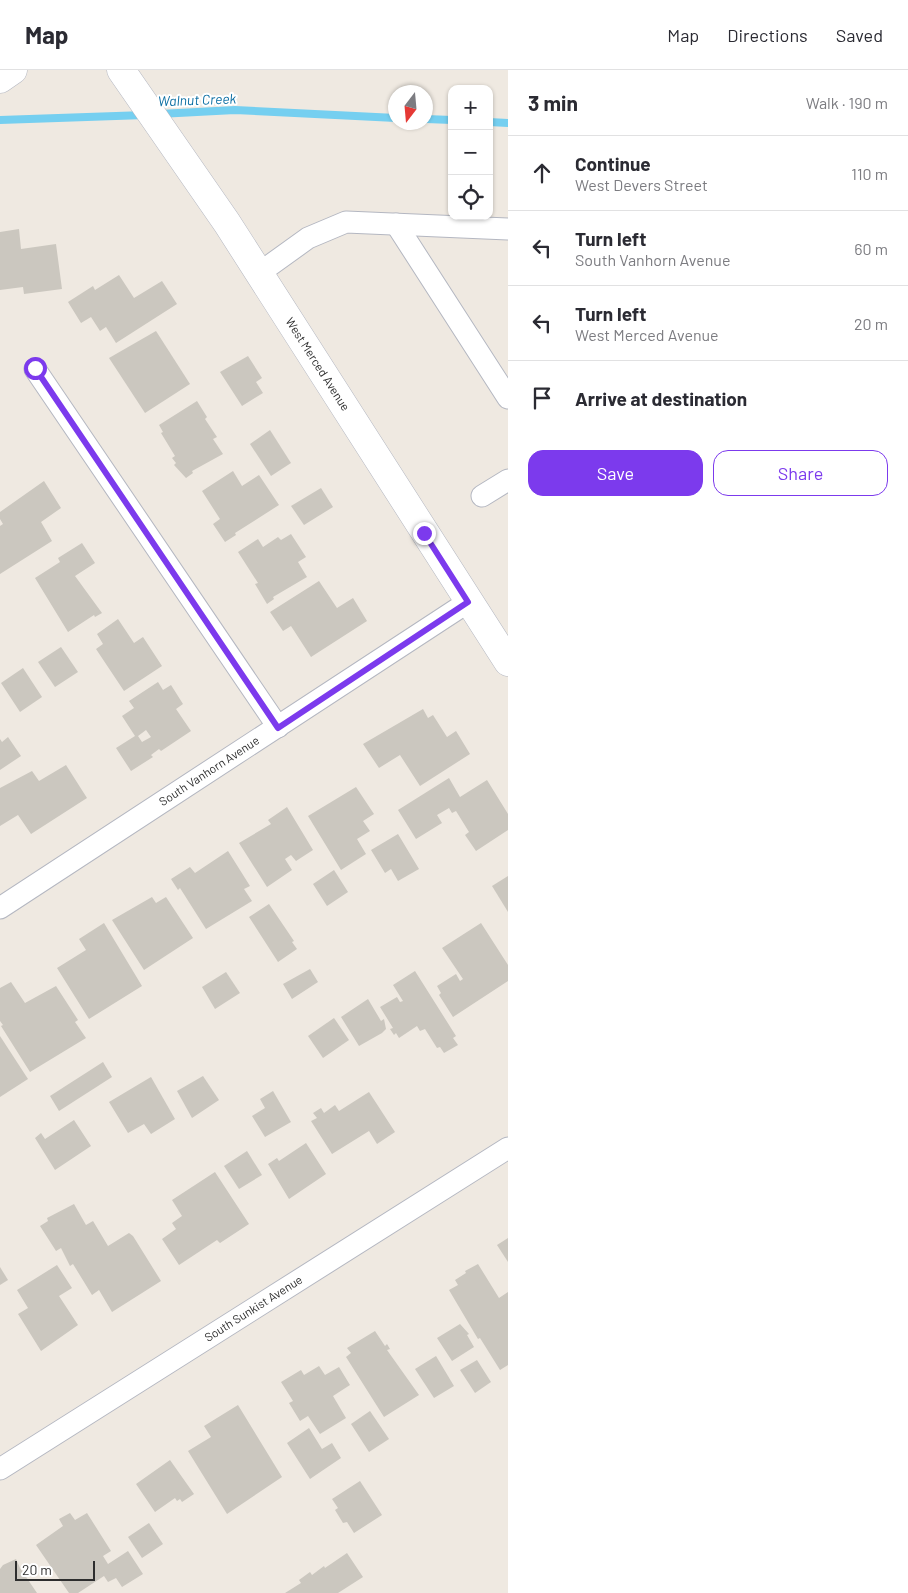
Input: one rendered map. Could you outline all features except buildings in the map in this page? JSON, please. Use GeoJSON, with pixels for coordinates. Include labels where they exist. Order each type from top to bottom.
{"type":"FeatureCollection","features":[{"type":"Feature","properties":{"kind":"street"},"geometry":{"type":"LineString","coordinates":[[0,79],[13,70]]}},
{"type":"Feature","properties":{"kind":"street","name":"West Merced Avenue"},"geometry":{"type":"LineString","coordinates":[[121,70],[226,223],[468,602],[501,635],[508,662]]}},
{"type":"Feature","properties":{"kind":"street"},"geometry":{"type":"LineString","coordinates":[[258,274],[308,238],[346,222],[508,229]]}},
{"type":"Feature","properties":{"kind":"street"},"geometry":{"type":"LineString","coordinates":[[396,224],[508,398]]}},
{"type":"Feature","properties":{"kind":"street"},"geometry":{"type":"LineString","coordinates":[[35,368],[278,728]]}},
{"type":"Feature","properties":{"kind":"street"},"geometry":{"type":"LineString","coordinates":[[482,496],[508,480]]}},
{"type":"Feature","properties":{"kind":"street","name":"South Vanhorn Avenue"},"geometry":{"type":"LineString","coordinates":[[0,908],[468,602]]}},
{"type":"Feature","properties":{"kind":"street","name":"South Sunkist Avenue"},"geometry":{"type":"LineString","coordinates":[[0,1469],[508,1148]]}},
{"type":"Feature","properties":{"kind":"waterway","name":"Walnut Creek"},"geometry":{"type":"LineString","coordinates":[[159,114],[235,110],[388,118]]}},
{"type":"Feature","properties":{"kind":"waterway","name":"Walnut Creek"},"geometry":{"type":"LineString","coordinates":[[0,120],[145,115]]}},
{"type":"Feature","properties":{"kind":"waterway","name":"Walnut Creek"},"geometry":{"type":"LineString","coordinates":[[433,119],[448,120]]}},
{"type":"Feature","properties":{"kind":"waterway","name":"Walnut Creek"},"geometry":{"type":"LineString","coordinates":[[493,122],[508,123]]}},
{"type":"Feature","properties":{"kind":"route"},"geometry":{"type":"LineString","coordinates":[[35,368],[278,728],[468,602],[424,533]]}}]}
